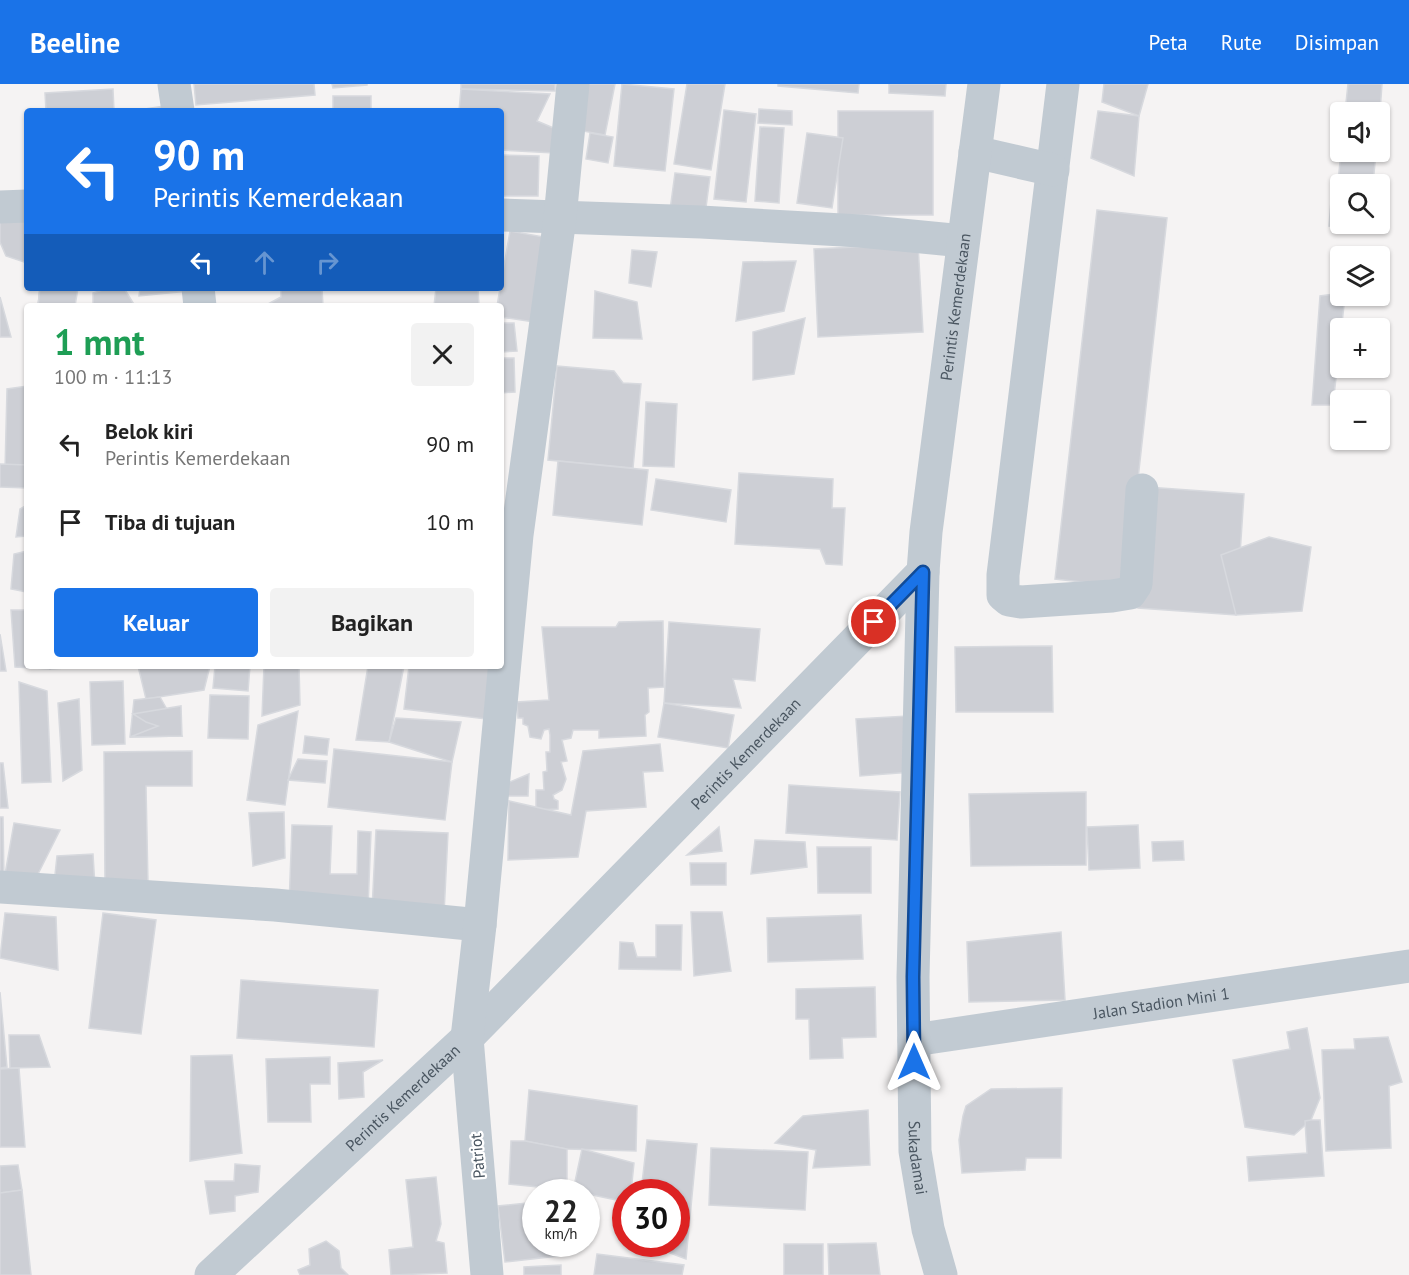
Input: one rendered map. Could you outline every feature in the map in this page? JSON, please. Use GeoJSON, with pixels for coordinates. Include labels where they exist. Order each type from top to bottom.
{"type":"FeatureCollection","features":[{"type":"Feature","properties":{"kind":"street"},"geometry":{"type":"LineString","coordinates":[[174,84],[178,108]]}},
{"type":"Feature","properties":{"kind":"street","name":"Patriot"},"geometry":{"type":"LineString","coordinates":[[505,609],[560,218],[573,84]]}},
{"type":"Feature","properties":{"kind":"street","name":"Perintis Kemerdekaan"},"geometry":{"type":"LineString","coordinates":[[211,1275],[466,1038],[923,572],[926,531],[984,84]]}},
{"type":"Feature","properties":{"kind":"street"},"geometry":{"type":"LineString","coordinates":[[1063,84],[1003,575],[1003,595],[1009,600],[1021,602],[1130,593],[1136,584],[1142,490]]}},
{"type":"Feature","properties":{"kind":"street"},"geometry":{"type":"LineString","coordinates":[[975,152],[1053,170]]}},
{"type":"Feature","properties":{"kind":"street"},"geometry":{"type":"LineString","coordinates":[[0,207],[24,206]]}},
{"type":"Feature","properties":{"kind":"street"},"geometry":{"type":"LineString","coordinates":[[504,215],[849,230],[963,241]]}},
{"type":"Feature","properties":{"kind":"street","name":"Sukadamai"},"geometry":{"type":"LineString","coordinates":[[923,572],[913,977],[915,1151],[928,1229],[941,1275]]}},
{"type":"Feature","properties":{"kind":"street","name":"Patriot"},"geometry":{"type":"LineString","coordinates":[[487,1275],[466,1038],[480,925],[500,669]]}},
{"type":"Feature","properties":{"kind":"street"},"geometry":{"type":"LineString","coordinates":[[0,886],[275,904],[480,925]]}},
{"type":"Feature","properties":{"kind":"street","name":"Jalan Stadion Mini 1"},"geometry":{"type":"LineString","coordinates":[[914,1040],[1409,966]]}},
{"type":"Feature","properties":{"kind":"building"},"geometry":{"type":"Polygon","coordinates":[[[194,84],[314,84],[315,95],[196,105],[194,84]]]}},
{"type":"Feature","properties":{"kind":"building"},"geometry":{"type":"Polygon","coordinates":[[[332,84],[367,84],[367,85],[333,88],[332,84]]]}},
{"type":"Feature","properties":{"kind":"building"},"geometry":{"type":"Polygon","coordinates":[[[461,84],[555,84],[555,91],[461,89],[461,84]]]}},
{"type":"Feature","properties":{"kind":"building"},"geometry":{"type":"Polygon","coordinates":[[[585,84],[615,84],[605,135],[577,130],[585,84]]]}},
{"type":"Feature","properties":{"kind":"building"},"geometry":{"type":"Polygon","coordinates":[[[622,84],[674,89],[665,171],[614,166],[622,84]]]}},
{"type":"Feature","properties":{"kind":"building"},"geometry":{"type":"Polygon","coordinates":[[[687,84],[725,84],[711,170],[674,164],[687,84]]]}},
{"type":"Feature","properties":{"kind":"building"},"geometry":{"type":"Polygon","coordinates":[[[778,84],[859,84],[858,93],[778,86],[778,84]]]}},
{"type":"Feature","properties":{"kind":"building"},"geometry":{"type":"Polygon","coordinates":[[[889,84],[946,84],[945,96],[889,93],[889,84]]]}},
{"type":"Feature","properties":{"kind":"building"},"geometry":{"type":"Polygon","coordinates":[[[1104,84],[1148,84],[1139,116],[1102,102],[1104,84]]]}},
{"type":"Feature","properties":{"kind":"building"},"geometry":{"type":"Polygon","coordinates":[[[1348,84],[1382,84],[1381,102],[1346,102],[1348,84]]]}},
{"type":"Feature","properties":{"kind":"building"},"geometry":{"type":"Polygon","coordinates":[[[113,89],[114,108],[46,108],[45,93],[113,89]]]}},
{"type":"Feature","properties":{"kind":"building"},"geometry":{"type":"Polygon","coordinates":[[[461,89],[550,94],[537,121],[556,129],[554,153],[504,150],[504,108],[459,108],[461,89]]]}},
{"type":"Feature","properties":{"kind":"building"},"geometry":{"type":"Polygon","coordinates":[[[333,96],[371,96],[371,108],[333,108],[333,96]]]}},
{"type":"Feature","properties":{"kind":"building"},"geometry":{"type":"Polygon","coordinates":[[[170,105],[170,108],[151,108],[170,105]]]}},
{"type":"Feature","properties":{"kind":"building"},"geometry":{"type":"Polygon","coordinates":[[[759,109],[792,111],[792,125],[758,123],[759,109]]]}},
{"type":"Feature","properties":{"kind":"building"},"geometry":{"type":"Polygon","coordinates":[[[724,110],[756,114],[746,202],[714,199],[724,110]]]}},
{"type":"Feature","properties":{"kind":"building"},"geometry":{"type":"Polygon","coordinates":[[[838,111],[933,111],[933,215],[838,215],[838,111]]]}},
{"type":"Feature","properties":{"kind":"building"},"geometry":{"type":"Polygon","coordinates":[[[1098,111],[1139,116],[1134,176],[1091,158],[1098,111]]]}},
{"type":"Feature","properties":{"kind":"building"},"geometry":{"type":"Polygon","coordinates":[[[760,127],[784,128],[779,203],[755,201],[760,127]]]}},
{"type":"Feature","properties":{"kind":"building"},"geometry":{"type":"Polygon","coordinates":[[[590,133],[613,137],[608,163],[586,159],[590,133]]]}},
{"type":"Feature","properties":{"kind":"building"},"geometry":{"type":"Polygon","coordinates":[[[807,133],[843,138],[832,208],[797,203],[807,133]]]}},
{"type":"Feature","properties":{"kind":"building"},"geometry":{"type":"Polygon","coordinates":[[[504,155],[539,156],[538,196],[504,196],[504,155]]]}},
{"type":"Feature","properties":{"kind":"building"},"geometry":{"type":"Polygon","coordinates":[[[1340,162],[1375,162],[1374,174],[1339,174],[1340,162]]]}},
{"type":"Feature","properties":{"kind":"building"},"geometry":{"type":"Polygon","coordinates":[[[675,173],[710,177],[705,215],[670,210],[675,173]]]}},
{"type":"Feature","properties":{"kind":"building"},"geometry":{"type":"Polygon","coordinates":[[[1097,210],[1167,218],[1126,587],[1055,579],[1097,210]]]}},
{"type":"Feature","properties":{"kind":"building"},"geometry":{"type":"Polygon","coordinates":[[[24,221],[24,262],[6,256],[0,242],[0,222],[24,221]]]}},
{"type":"Feature","properties":{"kind":"building"},"geometry":{"type":"Polygon","coordinates":[[[510,231],[555,239],[540,323],[504,317],[504,303],[498,303],[500,291],[504,291],[504,266],[510,231]]]}},
{"type":"Feature","properties":{"kind":"building"},"geometry":{"type":"Polygon","coordinates":[[[918,244],[923,332],[818,337],[814,249],[918,244]]]}},
{"type":"Feature","properties":{"kind":"building"},"geometry":{"type":"Polygon","coordinates":[[[632,250],[657,252],[651,287],[629,283],[632,250]]]}},
{"type":"Feature","properties":{"kind":"building"},"geometry":{"type":"Polygon","coordinates":[[[796,261],[784,311],[736,321],[743,262],[796,261]]]}},
{"type":"Feature","properties":{"kind":"building"},"geometry":{"type":"Polygon","coordinates":[[[40,291],[71,291],[71,303],[38,303],[40,291]]]}},
{"type":"Feature","properties":{"kind":"building"},"geometry":{"type":"Polygon","coordinates":[[[40,291],[71,291],[71,303],[38,303],[40,291]]]}},
{"type":"Feature","properties":{"kind":"building"},"geometry":{"type":"Polygon","coordinates":[[[40,291],[78,291],[76,303],[38,303],[40,291]]]}},
{"type":"Feature","properties":{"kind":"building"},"geometry":{"type":"Polygon","coordinates":[[[126,291],[133,303],[93,303],[93,293],[126,291]]]}},
{"type":"Feature","properties":{"kind":"building"},"geometry":{"type":"Polygon","coordinates":[[[140,291],[188,291],[139,296],[140,291]]]}},
{"type":"Feature","properties":{"kind":"building"},"geometry":{"type":"Polygon","coordinates":[[[281,291],[322,291],[323,303],[270,303],[281,297],[281,291]]]}},
{"type":"Feature","properties":{"kind":"building"},"geometry":{"type":"Polygon","coordinates":[[[436,291],[478,291],[479,303],[434,303],[436,291]]]}},
{"type":"Feature","properties":{"kind":"building"},"geometry":{"type":"Polygon","coordinates":[[[595,291],[637,302],[642,339],[593,338],[595,291]]]}},
{"type":"Feature","properties":{"kind":"building"},"geometry":{"type":"Polygon","coordinates":[[[1330,295],[1330,306],[1344,306],[1343,318],[1330,318],[1330,378],[1336,378],[1335,390],[1330,390],[1330,405],[1312,405],[1320,296],[1330,295]]]}},
{"type":"Feature","properties":{"kind":"building"},"geometry":{"type":"Polygon","coordinates":[[[0,297],[11,337],[0,337],[0,297]]]}},
{"type":"Feature","properties":{"kind":"building"},"geometry":{"type":"Polygon","coordinates":[[[805,318],[794,374],[753,380],[753,332],[805,318]]]}},
{"type":"Feature","properties":{"kind":"building"},"geometry":{"type":"Polygon","coordinates":[[[504,323],[514,323],[517,351],[504,352],[504,323]]]}},
{"type":"Feature","properties":{"kind":"building"},"geometry":{"type":"Polygon","coordinates":[[[504,358],[514,358],[515,392],[504,393],[504,358]]]}},
{"type":"Feature","properties":{"kind":"building"},"geometry":{"type":"Polygon","coordinates":[[[557,366],[614,371],[623,383],[641,384],[633,468],[548,460],[557,366]]]}},
{"type":"Feature","properties":{"kind":"building"},"geometry":{"type":"Polygon","coordinates":[[[24,386],[24,468],[5,470],[7,389],[24,386]]]}},
{"type":"Feature","properties":{"kind":"building"},"geometry":{"type":"Polygon","coordinates":[[[646,402],[677,404],[674,467],[643,466],[646,402]]]}},
{"type":"Feature","properties":{"kind":"building"},"geometry":{"type":"Polygon","coordinates":[[[558,461],[648,470],[642,525],[553,515],[558,461]]]}},
{"type":"Feature","properties":{"kind":"building"},"geometry":{"type":"Polygon","coordinates":[[[0,464],[24,465],[24,488],[0,487],[0,464]]]}},
{"type":"Feature","properties":{"kind":"building"},"geometry":{"type":"Polygon","coordinates":[[[739,473],[833,479],[832,508],[845,508],[842,565],[826,564],[820,549],[735,544],[739,473]]]}},
{"type":"Feature","properties":{"kind":"building"},"geometry":{"type":"Polygon","coordinates":[[[656,479],[731,490],[726,522],[651,510],[656,479]]]}},
{"type":"Feature","properties":{"kind":"building"},"geometry":{"type":"Polygon","coordinates":[[[1147,487],[1244,494],[1236,615],[1138,608],[1147,487]]]}},
{"type":"Feature","properties":{"kind":"building"},"geometry":{"type":"Polygon","coordinates":[[[24,507],[24,536],[16,537],[20,509],[24,507]]]}},
{"type":"Feature","properties":{"kind":"building"},"geometry":{"type":"Polygon","coordinates":[[[1269,537],[1311,547],[1302,611],[1236,615],[1221,555],[1269,537]]]}},
{"type":"Feature","properties":{"kind":"building"},"geometry":{"type":"Polygon","coordinates":[[[24,552],[24,591],[11,589],[14,554],[24,552]]]}},
{"type":"Feature","properties":{"kind":"building"},"geometry":{"type":"Polygon","coordinates":[[[11,610],[24,610],[24,668],[15,667],[11,610]]]}},
{"type":"Feature","properties":{"kind":"building"},"geometry":{"type":"Polygon","coordinates":[[[663,621],[664,687],[648,688],[649,712],[645,715],[646,736],[599,738],[599,730],[573,730],[571,738],[562,740],[567,761],[561,762],[566,779],[562,790],[553,795],[558,801],[558,809],[536,810],[536,790],[544,790],[543,772],[547,771],[546,752],[550,752],[549,729],[544,730],[541,739],[530,737],[528,726],[523,724],[523,718],[518,718],[517,702],[549,700],[542,627],[616,627],[619,622],[663,621]]]}},
{"type":"Feature","properties":{"kind":"building"},"geometry":{"type":"Polygon","coordinates":[[[669,622],[760,629],[755,681],[733,679],[741,708],[664,703],[669,622]]]}},
{"type":"Feature","properties":{"kind":"building"},"geometry":{"type":"Polygon","coordinates":[[[0,634],[6,671],[0,671],[0,634]]]}},
{"type":"Feature","properties":{"kind":"building"},"geometry":{"type":"Polygon","coordinates":[[[1052,646],[1053,712],[956,712],[955,647],[1052,646]]]}},
{"type":"Feature","properties":{"kind":"building"},"geometry":{"type":"Polygon","coordinates":[[[139,669],[209,669],[204,690],[146,699],[139,669]]]}},
{"type":"Feature","properties":{"kind":"building"},"geometry":{"type":"Polygon","coordinates":[[[215,669],[250,669],[248,691],[213,688],[215,669]]]}},
{"type":"Feature","properties":{"kind":"building"},"geometry":{"type":"Polygon","coordinates":[[[264,669],[299,669],[300,705],[262,716],[264,669]]]}},
{"type":"Feature","properties":{"kind":"building"},"geometry":{"type":"Polygon","coordinates":[[[368,669],[403,669],[389,742],[356,740],[368,669]]]}},
{"type":"Feature","properties":{"kind":"building"},"geometry":{"type":"Polygon","coordinates":[[[409,669],[493,669],[486,719],[404,709],[409,669]]]}},
{"type":"Feature","properties":{"kind":"building"},"geometry":{"type":"Polygon","coordinates":[[[123,681],[125,744],[92,745],[90,682],[123,681]]]}},
{"type":"Feature","properties":{"kind":"building"},"geometry":{"type":"Polygon","coordinates":[[[19,682],[47,691],[51,782],[22,783],[19,682]]]}},
{"type":"Feature","properties":{"kind":"building"},"geometry":{"type":"Polygon","coordinates":[[[210,695],[249,696],[248,739],[208,738],[210,695]]]}},
{"type":"Feature","properties":{"kind":"building"},"geometry":{"type":"Polygon","coordinates":[[[160,697],[182,736],[130,737],[134,700],[160,697]]]}},
{"type":"Feature","properties":{"kind":"building"},"geometry":{"type":"Polygon","coordinates":[[[79,699],[82,770],[63,781],[58,703],[79,699]]]}},
{"type":"Feature","properties":{"kind":"building"},"geometry":{"type":"Polygon","coordinates":[[[664,703],[734,715],[728,748],[658,737],[664,703]]]}},
{"type":"Feature","properties":{"kind":"building"},"geometry":{"type":"Polygon","coordinates":[[[181,706],[182,736],[130,737],[158,726],[133,714],[181,706]]]}},
{"type":"Feature","properties":{"kind":"building"},"geometry":{"type":"Polygon","coordinates":[[[298,711],[285,805],[247,800],[258,725],[298,711]]]}},
{"type":"Feature","properties":{"kind":"building"},"geometry":{"type":"Polygon","coordinates":[[[908,716],[912,772],[860,776],[856,719],[908,716]]]}},
{"type":"Feature","properties":{"kind":"building"},"geometry":{"type":"Polygon","coordinates":[[[396,718],[461,722],[452,762],[389,742],[396,718]]]}},
{"type":"Feature","properties":{"kind":"building"},"geometry":{"type":"Polygon","coordinates":[[[305,736],[329,739],[327,755],[303,753],[305,736]]]}},
{"type":"Feature","properties":{"kind":"building"},"geometry":{"type":"Polygon","coordinates":[[[660,744],[663,771],[643,772],[646,807],[586,811],[578,857],[508,860],[509,801],[571,815],[583,751],[660,744]]]}},
{"type":"Feature","properties":{"kind":"building"},"geometry":{"type":"Polygon","coordinates":[[[334,749],[452,762],[445,820],[328,807],[334,749]]]}},
{"type":"Feature","properties":{"kind":"building"},"geometry":{"type":"Polygon","coordinates":[[[192,751],[192,786],[146,786],[148,884],[105,884],[104,752],[192,751]]]}},
{"type":"Feature","properties":{"kind":"building"},"geometry":{"type":"Polygon","coordinates":[[[298,759],[327,761],[325,783],[288,780],[298,759]]]}},
{"type":"Feature","properties":{"kind":"building"},"geometry":{"type":"Polygon","coordinates":[[[0,763],[3,763],[8,808],[0,808],[0,763]]]}},
{"type":"Feature","properties":{"kind":"building"},"geometry":{"type":"Polygon","coordinates":[[[529,774],[528,796],[506,796],[505,784],[529,774]]]}},
{"type":"Feature","properties":{"kind":"building"},"geometry":{"type":"Polygon","coordinates":[[[789,785],[900,792],[897,840],[786,833],[789,785]]]}},
{"type":"Feature","properties":{"kind":"building"},"geometry":{"type":"Polygon","coordinates":[[[1086,792],[1086,865],[971,866],[969,794],[1086,792]]]}},
{"type":"Feature","properties":{"kind":"building"},"geometry":{"type":"Polygon","coordinates":[[[284,812],[285,858],[253,866],[249,813],[284,812]]]}},
{"type":"Feature","properties":{"kind":"building"},"geometry":{"type":"Polygon","coordinates":[[[0,817],[3,817],[4,880],[0,879],[0,817]]]}},
{"type":"Feature","properties":{"kind":"building"},"geometry":{"type":"Polygon","coordinates":[[[14,823],[60,830],[34,882],[4,880],[14,823]]]}},
{"type":"Feature","properties":{"kind":"building"},"geometry":{"type":"Polygon","coordinates":[[[292,825],[332,826],[330,874],[357,874],[358,831],[371,832],[368,908],[289,906],[292,825]]]}},
{"type":"Feature","properties":{"kind":"building"},"geometry":{"type":"Polygon","coordinates":[[[1138,825],[1140,868],[1089,870],[1087,827],[1138,825]]]}},
{"type":"Feature","properties":{"kind":"building"},"geometry":{"type":"Polygon","coordinates":[[[719,827],[722,851],[687,855],[719,827]]]}},
{"type":"Feature","properties":{"kind":"building"},"geometry":{"type":"Polygon","coordinates":[[[376,830],[448,833],[444,914],[372,910],[376,830]]]}},
{"type":"Feature","properties":{"kind":"building"},"geometry":{"type":"Polygon","coordinates":[[[755,840],[805,842],[807,867],[751,874],[755,840]]]}},
{"type":"Feature","properties":{"kind":"building"},"geometry":{"type":"Polygon","coordinates":[[[1183,841],[1184,860],[1153,861],[1152,842],[1183,841]]]}},
{"type":"Feature","properties":{"kind":"building"},"geometry":{"type":"Polygon","coordinates":[[[817,847],[871,847],[871,893],[818,893],[817,847]]]}},
{"type":"Feature","properties":{"kind":"building"},"geometry":{"type":"Polygon","coordinates":[[[93,854],[95,887],[54,884],[57,856],[93,854]]]}},
{"type":"Feature","properties":{"kind":"building"},"geometry":{"type":"Polygon","coordinates":[[[690,863],[726,863],[726,885],[691,885],[690,863]]]}},
{"type":"Feature","properties":{"kind":"building"},"geometry":{"type":"Polygon","coordinates":[[[691,912],[722,912],[731,971],[694,976],[691,912]]]}},
{"type":"Feature","properties":{"kind":"building"},"geometry":{"type":"Polygon","coordinates":[[[5,913],[56,917],[58,970],[0,958],[5,913]]]}},
{"type":"Feature","properties":{"kind":"building"},"geometry":{"type":"Polygon","coordinates":[[[103,913],[156,920],[141,1034],[89,1028],[103,913]]]}},
{"type":"Feature","properties":{"kind":"building"},"geometry":{"type":"Polygon","coordinates":[[[861,915],[863,959],[768,962],[767,918],[861,915]]]}},
{"type":"Feature","properties":{"kind":"building"},"geometry":{"type":"Polygon","coordinates":[[[656,925],[682,925],[681,970],[619,969],[620,942],[633,943],[637,957],[656,957],[656,925]]]}},
{"type":"Feature","properties":{"kind":"building"},"geometry":{"type":"Polygon","coordinates":[[[1061,932],[1065,1000],[969,1002],[967,942],[1061,932]]]}},
{"type":"Feature","properties":{"kind":"building"},"geometry":{"type":"Polygon","coordinates":[[[241,980],[378,990],[374,1047],[237,1038],[241,980]]]}},
{"type":"Feature","properties":{"kind":"building"},"geometry":{"type":"Polygon","coordinates":[[[875,987],[876,1037],[842,1038],[843,1058],[810,1059],[809,1019],[796,1019],[796,989],[875,987]]]}},
{"type":"Feature","properties":{"kind":"building"},"geometry":{"type":"Polygon","coordinates":[[[0,992],[7,1067],[0,1068],[0,992]]]}},
{"type":"Feature","properties":{"kind":"building"},"geometry":{"type":"Polygon","coordinates":[[[1307,1028],[1320,1098],[1311,1120],[1294,1135],[1245,1127],[1233,1060],[1290,1049],[1287,1032],[1307,1028]]]}},
{"type":"Feature","properties":{"kind":"building"},"geometry":{"type":"Polygon","coordinates":[[[9,1035],[39,1035],[50,1067],[10,1068],[9,1035]]]}},
{"type":"Feature","properties":{"kind":"building"},"geometry":{"type":"Polygon","coordinates":[[[1388,1037],[1402,1082],[1389,1086],[1391,1148],[1326,1151],[1322,1050],[1355,1049],[1354,1039],[1388,1037]]]}},
{"type":"Feature","properties":{"kind":"building"},"geometry":{"type":"Polygon","coordinates":[[[232,1055],[242,1153],[190,1161],[191,1056],[232,1055]]]}},
{"type":"Feature","properties":{"kind":"building"},"geometry":{"type":"Polygon","coordinates":[[[330,1057],[330,1084],[310,1084],[311,1122],[268,1122],[266,1059],[330,1057]]]}},
{"type":"Feature","properties":{"kind":"building"},"geometry":{"type":"Polygon","coordinates":[[[383,1060],[363,1072],[364,1097],[339,1099],[338,1063],[383,1060]]]}},
{"type":"Feature","properties":{"kind":"building"},"geometry":{"type":"Polygon","coordinates":[[[19,1068],[25,1147],[0,1147],[0,1069],[19,1068]]]}},
{"type":"Feature","properties":{"kind":"building"},"geometry":{"type":"Polygon","coordinates":[[[1062,1088],[1061,1158],[1026,1158],[1025,1170],[962,1173],[959,1140],[966,1106],[991,1089],[1062,1088]]]}},
{"type":"Feature","properties":{"kind":"building"},"geometry":{"type":"Polygon","coordinates":[[[529,1090],[637,1106],[636,1151],[567,1149],[525,1141],[529,1090]]]}},
{"type":"Feature","properties":{"kind":"building"},"geometry":{"type":"Polygon","coordinates":[[[868,1110],[870,1165],[813,1168],[816,1150],[775,1143],[803,1116],[868,1110]]]}},
{"type":"Feature","properties":{"kind":"building"},"geometry":{"type":"Polygon","coordinates":[[[1320,1120],[1324,1176],[1249,1181],[1247,1157],[1307,1153],[1305,1121],[1320,1120]]]}},
{"type":"Feature","properties":{"kind":"building"},"geometry":{"type":"Polygon","coordinates":[[[647,1140],[697,1144],[690,1217],[690,1179],[642,1179],[647,1140]]]}},
{"type":"Feature","properties":{"kind":"building"},"geometry":{"type":"Polygon","coordinates":[[[511,1141],[525,1141],[567,1149],[567,1179],[522,1179],[522,1185],[509,1184],[511,1141]]]}},
{"type":"Feature","properties":{"kind":"building"},"geometry":{"type":"Polygon","coordinates":[[[711,1148],[808,1152],[805,1210],[709,1205],[711,1148]]]}},
{"type":"Feature","properties":{"kind":"building"},"geometry":{"type":"Polygon","coordinates":[[[582,1149],[634,1163],[632,1179],[612,1179],[612,1199],[600,1197],[600,1179],[576,1179],[582,1149]]]}},
{"type":"Feature","properties":{"kind":"building"},"geometry":{"type":"Polygon","coordinates":[[[235,1164],[260,1166],[258,1192],[235,1196],[235,1211],[210,1214],[205,1181],[234,1181],[235,1164]]]}},
{"type":"Feature","properties":{"kind":"building"},"geometry":{"type":"Polygon","coordinates":[[[18,1165],[22,1190],[0,1193],[0,1166],[18,1165]]]}},
{"type":"Feature","properties":{"kind":"building"},"geometry":{"type":"Polygon","coordinates":[[[436,1177],[441,1224],[436,1241],[444,1243],[447,1273],[391,1275],[389,1250],[413,1247],[406,1180],[436,1177]]]}},
{"type":"Feature","properties":{"kind":"building"},"geometry":{"type":"Polygon","coordinates":[[[22,1190],[31,1275],[0,1275],[0,1193],[22,1190]]]}},
{"type":"Feature","properties":{"kind":"building"},"geometry":{"type":"Polygon","coordinates":[[[522,1203],[522,1257],[549,1257],[505,1262],[498,1206],[522,1203]]]}},
{"type":"Feature","properties":{"kind":"building"},"geometry":{"type":"Polygon","coordinates":[[[326,1241],[339,1251],[341,1268],[348,1275],[300,1275],[298,1270],[310,1265],[309,1249],[326,1241]]]}},
{"type":"Feature","properties":{"kind":"building"},"geometry":{"type":"Polygon","coordinates":[[[876,1243],[880,1275],[829,1275],[828,1244],[876,1243]]]}},
{"type":"Feature","properties":{"kind":"building"},"geometry":{"type":"Polygon","coordinates":[[[784,1244],[823,1244],[823,1275],[784,1275],[784,1244]]]}},
{"type":"Feature","properties":{"kind":"building"},"geometry":{"type":"Polygon","coordinates":[[[600,1254],[684,1265],[682,1275],[594,1275],[597,1257],[600,1257],[600,1254]]]}},
{"type":"Feature","properties":{"kind":"building"},"geometry":{"type":"Polygon","coordinates":[[[561,1265],[561,1275],[524,1275],[524,1267],[561,1265]]]}},
{"type":"Feature","properties":{"kind":"route"},"geometry":{"type":"LineString","coordinates":[[874,622],[923,572],[913,977],[914,1062]]}}]}
